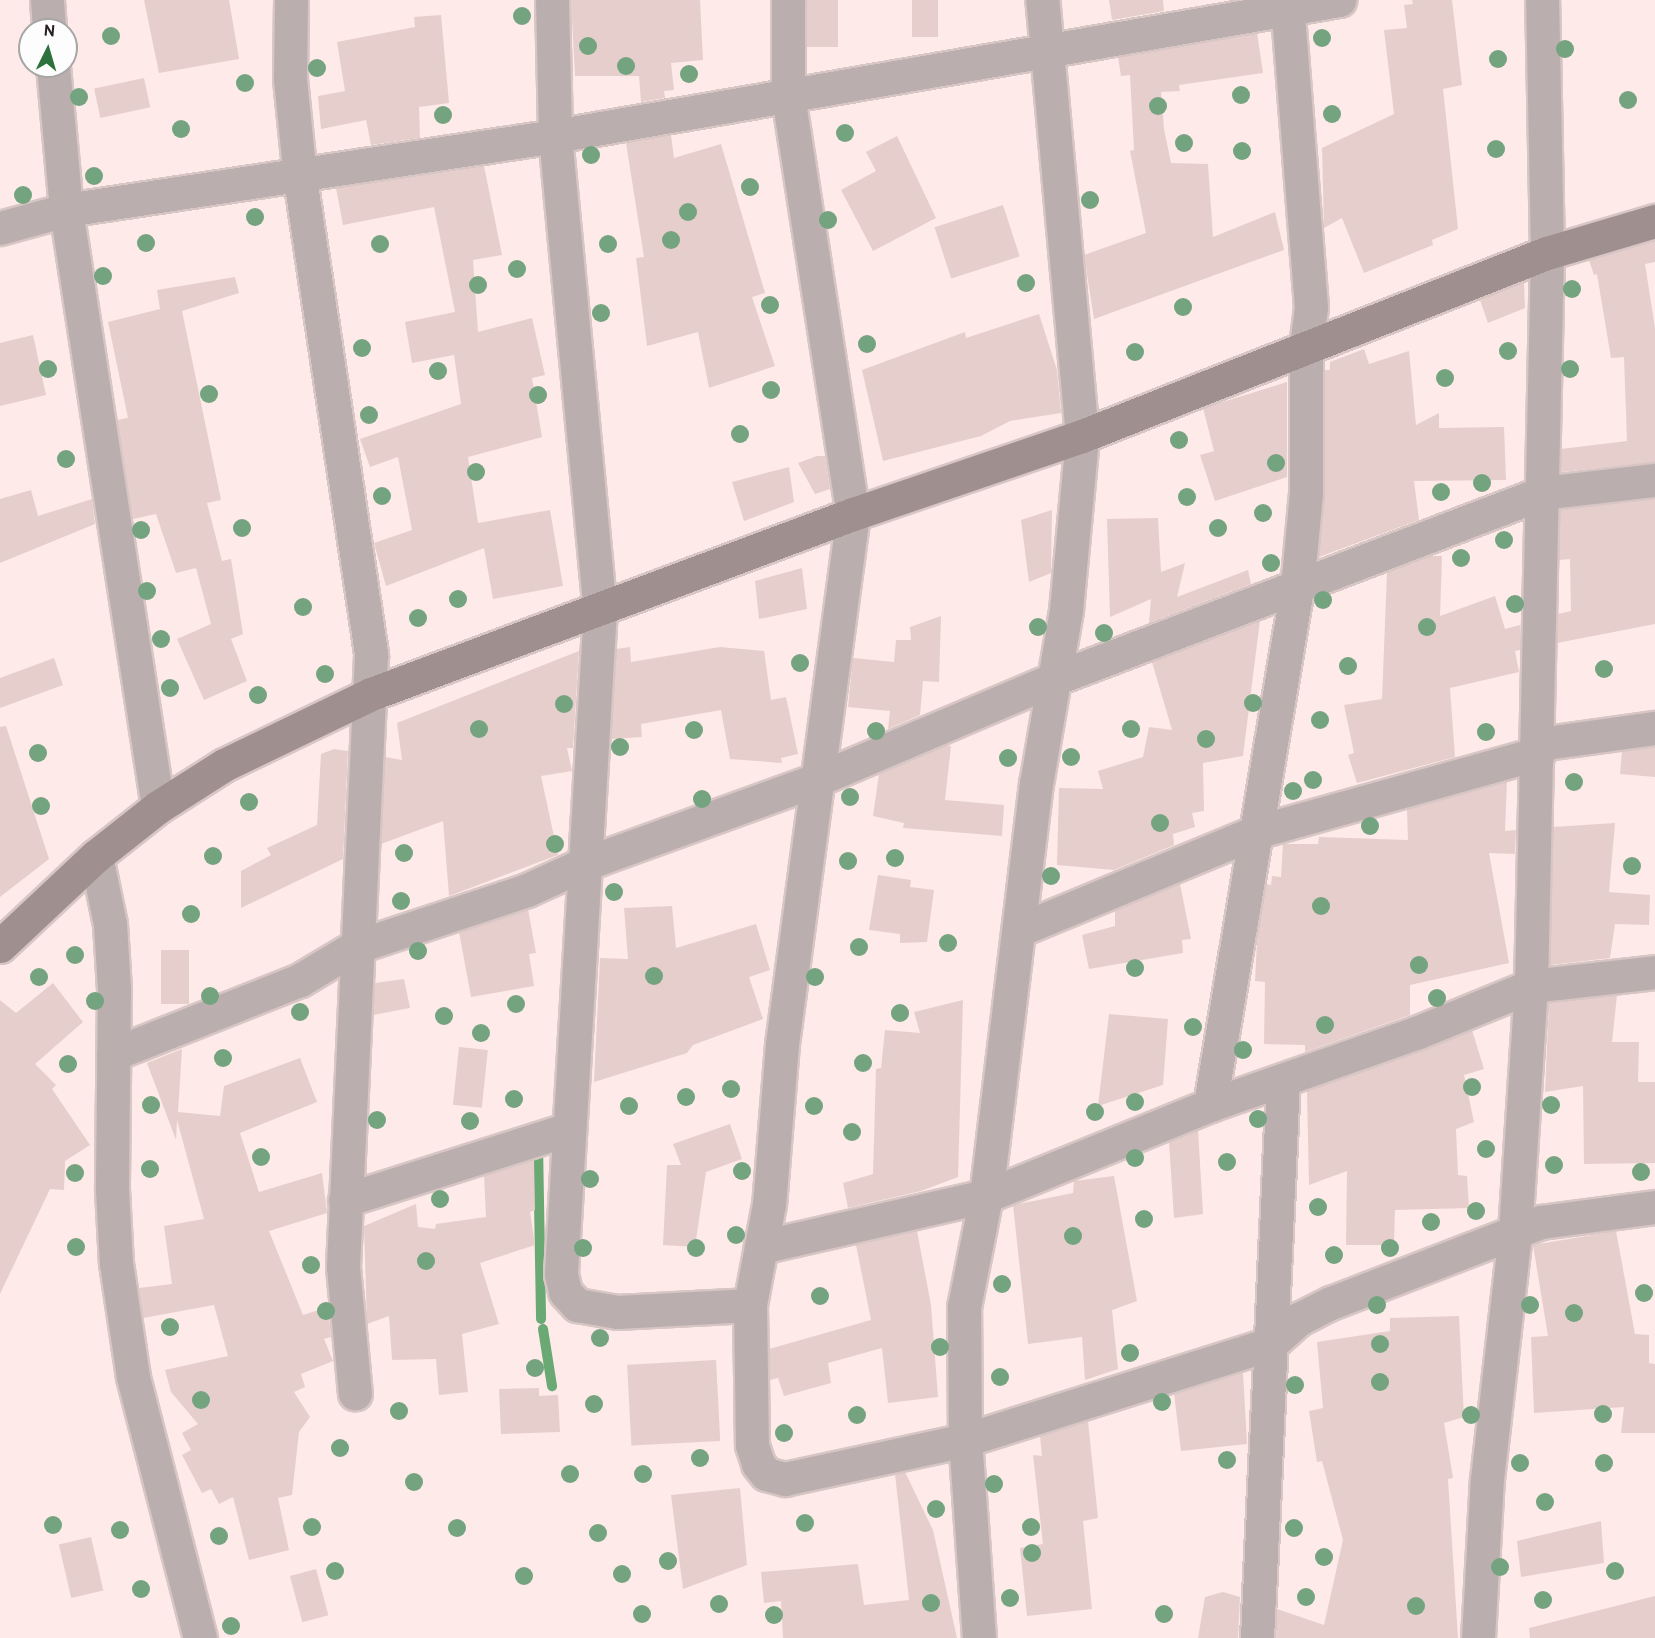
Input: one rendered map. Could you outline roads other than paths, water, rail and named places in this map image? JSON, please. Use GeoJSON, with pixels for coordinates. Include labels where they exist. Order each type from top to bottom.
{"type":"FeatureCollection","features":[{"type":"Feature","properties":{"kind":"main road"},"geometry":{"type":"LineString","coordinates":[[0,945],[96,856],[158,807],[224,765],[371,694],[853,514],[1082,436],[1547,253],[1655,220]]}},
{"type":"Feature","properties":{"kind":"street"},"geometry":{"type":"LineString","coordinates":[[47,0],[49,18]]}},
{"type":"Feature","properties":{"kind":"street"},"geometry":{"type":"LineString","coordinates":[[291,0],[290,79],[300,178],[367,620],[371,694],[355,947],[343,1267],[355,1393]]}},
{"type":"Feature","properties":{"kind":"street"},"geometry":{"type":"LineString","coordinates":[[552,0],[555,136],[600,609],[561,1274],[565,1292],[577,1305],[617,1312],[750,1305]]}},
{"type":"Feature","properties":{"kind":"street"},"geometry":{"type":"LineString","coordinates":[[788,0],[788,96],[853,514],[816,780],[761,1247],[750,1305],[752,1445],[766,1474],[785,1479],[811,1475],[965,1440],[1272,1343],[1299,1319],[1331,1303],[1515,1232],[1602,1211],[1655,1207]]}},
{"type":"Feature","properties":{"kind":"street"},"geometry":{"type":"LineString","coordinates":[[979,1638],[965,1440],[964,1307],[986,1196],[1019,930],[1054,679],[1066,610],[1082,436],[1043,49],[1042,0]]}},
{"type":"Feature","properties":{"kind":"street"},"geometry":{"type":"LineString","coordinates":[[0,228],[66,210],[300,178],[555,136],[1288,5],[1339,0]]}},
{"type":"Feature","properties":{"kind":"street"},"geometry":{"type":"LineString","coordinates":[[1478,1638],[1487,1479],[1515,1232],[1531,986],[1538,749],[1547,253],[1542,0]]}},
{"type":"Feature","properties":{"kind":"street"},"geometry":{"type":"LineString","coordinates":[[1210,1105],[1297,588],[1306,493],[1306,347],[1309,267],[1288,5]]}},
{"type":"Feature","properties":{"kind":"street"},"geometry":{"type":"LineString","coordinates":[[54,78],[66,210],[158,807]]}},
{"type":"Feature","properties":{"kind":"street"},"geometry":{"type":"LineString","coordinates":[[113,1054],[290,984],[355,947],[508,896],[584,864],[816,780],[1054,679],[1542,493],[1655,480]]}},
{"type":"Feature","properties":{"kind":"street"},"geometry":{"type":"LineString","coordinates":[[1019,930],[1256,832],[1538,749],[1655,728]]}},
{"type":"Feature","properties":{"kind":"street"},"geometry":{"type":"LineString","coordinates":[[96,856],[110,924],[113,1054],[112,1190],[119,1286],[133,1377],[200,1638]]}},
{"type":"Feature","properties":{"kind":"street"},"geometry":{"type":"LineString","coordinates":[[761,1247],[986,1196],[1210,1105],[1283,1081],[1531,986],[1655,972]]}},
{"type":"Feature","properties":{"kind":"street"},"geometry":{"type":"LineString","coordinates":[[1257,1638],[1283,1081]]}},
{"type":"Feature","properties":{"kind":"street"},"geometry":{"type":"LineString","coordinates":[[345,1200],[569,1129]]}},
{"type":"Feature","properties":{"kind":"waterway"},"geometry":{"type":"LineString","coordinates":[[538,1144],[541,1319]]}},
{"type":"Feature","properties":{"kind":"waterway"},"geometry":{"type":"LineString","coordinates":[[543,1329],[552,1386]]}}]}
